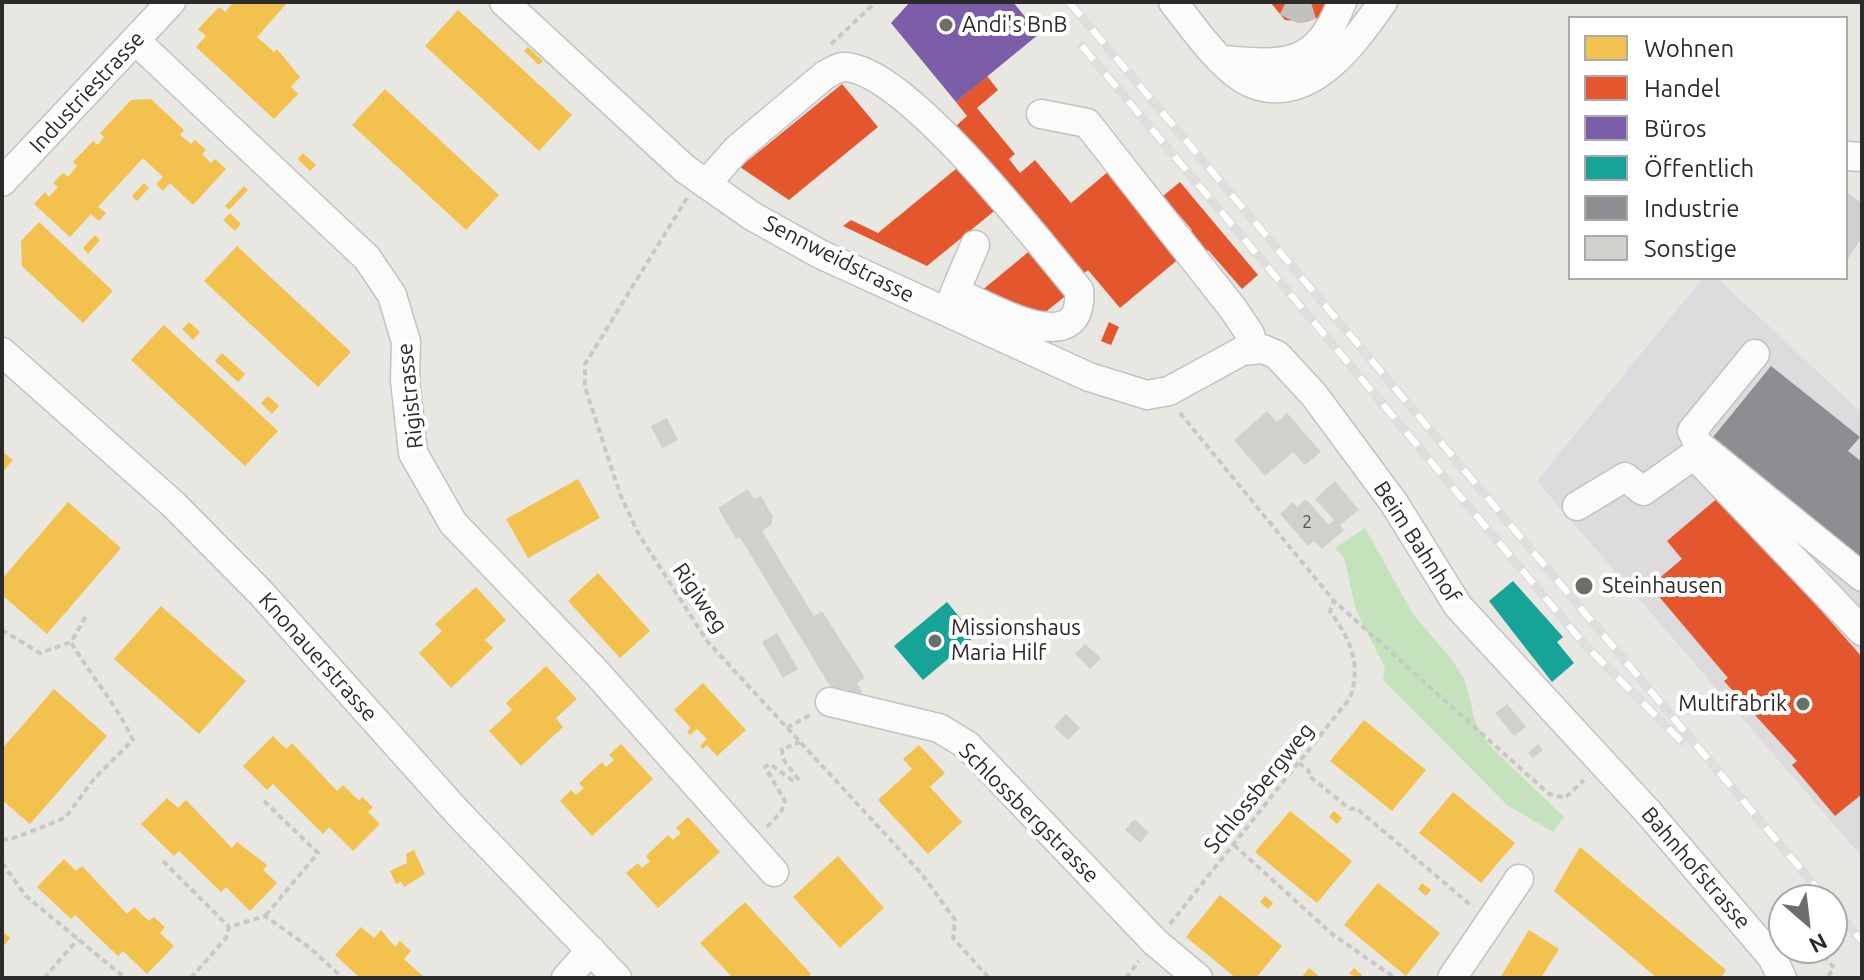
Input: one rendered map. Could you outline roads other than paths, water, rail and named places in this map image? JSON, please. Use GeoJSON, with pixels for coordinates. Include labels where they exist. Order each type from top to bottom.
{"type":"FeatureCollection","features":[{"type":"Feature","properties":{"kind":"street","name":"Industriestrasse"},"geometry":{"type":"LineString","coordinates":[[2,182],[171,2]]}},
{"type":"Feature","properties":{"kind":"street","name":"Sennweidstrasse"},"geometry":{"type":"LineString","coordinates":[[504,2],[703,182],[752,216],[820,254],[951,302],[1122,390],[1147,395],[1169,391],[1225,358],[1254,349]]}},
{"type":"Feature","properties":{"kind":"street"},"geometry":{"type":"LineString","coordinates":[[1173,2],[1220,60],[1255,85],[1294,84],[1325,70],[1346,52],[1383,2]]}},
{"type":"Feature","properties":{"kind":"street"},"geometry":{"type":"LineString","coordinates":[[1220,60],[1284,64],[1312,50],[1332,27],[1342,2]]}},
{"type":"Feature","properties":{"kind":"street","name":"Rigistrasse"},"geometry":{"type":"LineString","coordinates":[[136,41],[367,258],[392,295],[406,342],[405,380],[413,453],[453,523],[596,672],[774,872]]}},
{"type":"Feature","properties":{"kind":"street"},"geometry":{"type":"LineString","coordinates":[[703,182],[825,75],[842,67],[863,73],[893,91],[950,138],[1079,290],[1080,307],[1071,321],[1042,329],[951,302],[975,245]]}},
{"type":"Feature","properties":{"kind":"street"},"geometry":{"type":"LineString","coordinates":[[1041,114],[1087,123],[1234,310],[1250,334],[1254,349]]}},
{"type":"Feature","properties":{"kind":"street","name":"Beim Bahnhof"},"geometry":{"type":"LineString","coordinates":[[1254,349],[1277,355],[1314,395],[1394,503],[1458,606],[1603,762]]}},
{"type":"Feature","properties":{"kind":"street","name":"Knonauerstrasse"},"geometry":{"type":"LineString","coordinates":[[2,352],[173,504],[261,593],[458,813],[617,978]]}},
{"type":"Feature","properties":{"kind":"street"},"geometry":{"type":"LineString","coordinates":[[1755,354],[1692,431],[1698,444],[1862,577]]}},
{"type":"Feature","properties":{"kind":"street"},"geometry":{"type":"LineString","coordinates":[[1577,506],[1625,477],[1643,491],[1694,455],[1862,631]]}},
{"type":"Feature","properties":{"kind":"street","name":"Schlossbergstrasse"},"geometry":{"type":"LineString","coordinates":[[830,702],[939,728],[967,745],[1155,942],[1198,978]]}},
{"type":"Feature","properties":{"kind":"street","name":"Bahnhofstrasse"},"geometry":{"type":"LineString","coordinates":[[1603,762],[1762,945],[1782,978]]}},
{"type":"Feature","properties":{"kind":"street"},"geometry":{"type":"LineString","coordinates":[[1452,978],[1519,879]]}},
{"type":"Feature","properties":{"kind":"street"},"geometry":{"type":"LineString","coordinates":[[566,978],[591,950]]}},
{"type":"Feature","properties":{"kind":"tunnel"},"geometry":{"type":"LineString","coordinates":[[1286,2],[1300,9],[1322,2]]}},
{"type":"Feature","properties":{"kind":"railway"},"geometry":{"type":"LineString","coordinates":[[1069,2],[1813,884]]}},
{"type":"Feature","properties":{"kind":"railway"},"geometry":{"type":"LineString","coordinates":[[1082,46],[1585,645],[1681,741]]}},
{"type":"Feature","properties":{"kind":"railway"},"geometry":{"type":"LineString","coordinates":[[1848,925],[1862,941]]}},
{"type":"Feature","properties":{"kind":"place","name":"Andi's BnB"},"geometry":{"type":"Point","coordinates":[946,25]}},
{"type":"Feature","properties":{"kind":"place","name":"Steinhausen"},"geometry":{"type":"Point","coordinates":[1584,586]}},
{"type":"Feature","properties":{"kind":"place","name":"Missionshaus Maria Hilf"},"geometry":{"type":"Point","coordinates":[935,641]}},
{"type":"Feature","properties":{"kind":"place","name":"Multifabrik"},"geometry":{"type":"Point","coordinates":[1803,704]}}]}
